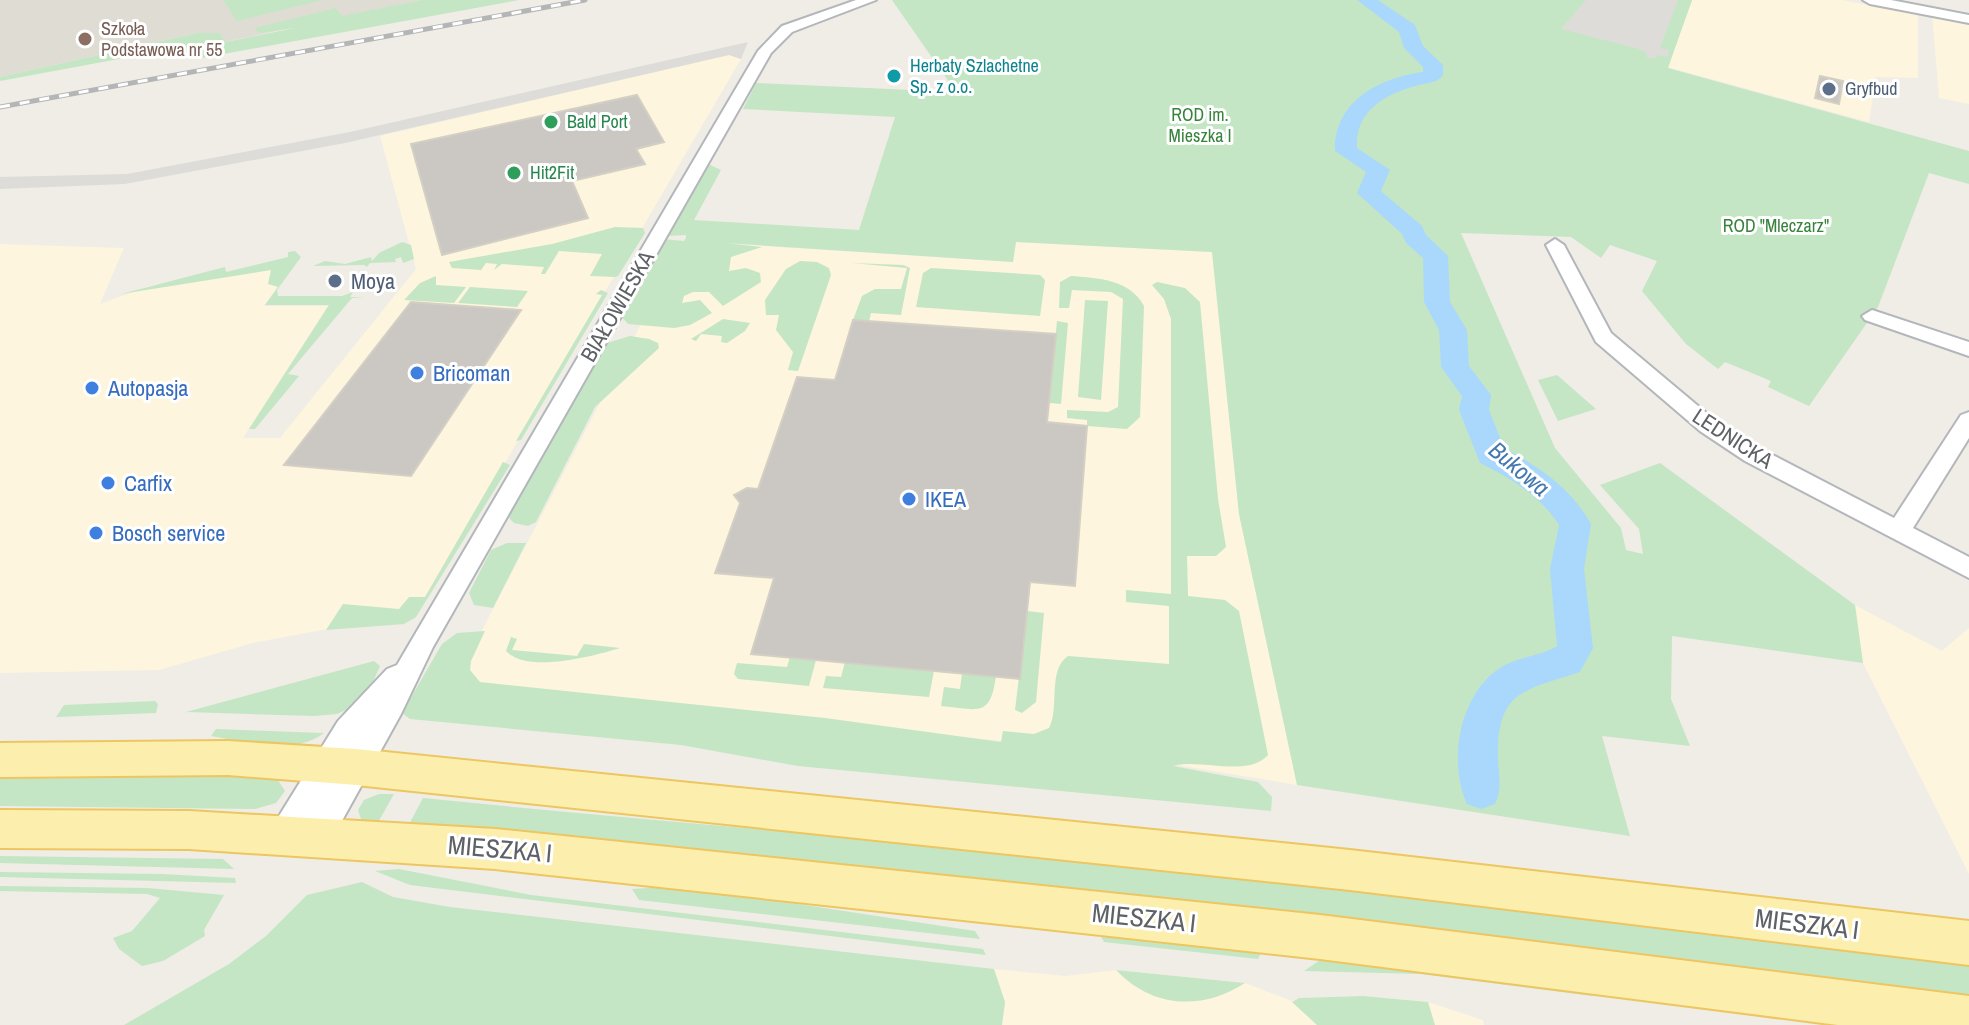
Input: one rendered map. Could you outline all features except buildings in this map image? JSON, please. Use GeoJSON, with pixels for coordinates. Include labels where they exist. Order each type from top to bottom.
{"type":"FeatureCollection","features":[{"type":"Feature","properties":{"kind":"main road","name":"MIESZKA I"},"geometry":{"type":"LineString","coordinates":[[0,760],[228,758],[341,766],[1336,869],[1969,943]]}},
{"type":"Feature","properties":{"kind":"main road","name":"MIESZKA I"},"geometry":{"type":"LineString","coordinates":[[0,829],[189,830],[301,835],[555,854],[1320,937],[1969,1019]]}},
{"type":"Feature","properties":{"kind":"street","name":"BIAŁOWIESKA"},"geometry":{"type":"LineString","coordinates":[[341,766],[410,664],[765,51],[787,29],[869,0]]}},
{"type":"Feature","properties":{"kind":"street"},"geometry":{"type":"LineString","coordinates":[[1870,0],[1969,19]]}},
{"type":"Feature","properties":{"kind":"street","name":"LEDNICKA"},"geometry":{"type":"LineString","coordinates":[[1555,245],[1598,330],[1619,353],[1726,439],[1969,568]]}},
{"type":"Feature","properties":{"kind":"street"},"geometry":{"type":"LineString","coordinates":[[1872,316],[1969,349]]}},
{"type":"Feature","properties":{"kind":"street"},"geometry":{"type":"LineString","coordinates":[[1899,530],[1969,420]]}},
{"type":"Feature","properties":{"kind":"street"},"geometry":{"type":"LineString","coordinates":[[301,835],[341,766]]}},
{"type":"Feature","properties":{"kind":"shaded area","name":"Szkoła Podstawowa nr 55"},"geometry":{"type":"Polygon","coordinates":[[[0,0],[422,0],[225,42],[219,33],[197,33],[0,77],[0,0]]]}},
{"type":"Feature","properties":{"kind":"shaded area"},"geometry":{"type":"Polygon","coordinates":[[[1572,0],[1692,0],[1667,67],[1543,33],[1572,0]]]}},
{"type":"Feature","properties":{"kind":"shaded area"},"geometry":{"type":"Polygon","coordinates":[[[1692,0],[1842,0],[1915,14],[1918,16],[1918,78],[1876,77],[1869,122],[1667,67],[1692,0]]]}},
{"type":"Feature","properties":{"kind":"shaded area"},"geometry":{"type":"Polygon","coordinates":[[[1932,14],[1969,21],[1969,104],[1939,98],[1932,14]]]}},
{"type":"Feature","properties":{"kind":"shaded area"},"geometry":{"type":"Polygon","coordinates":[[[748,42],[741,59],[729,55],[345,143],[125,184],[0,189],[0,177],[127,174],[350,132],[748,42]]]}},
{"type":"Feature","properties":{"kind":"shaded area"},"geometry":{"type":"Polygon","coordinates":[[[729,55],[741,59],[426,598],[370,621],[253,643],[159,670],[0,673],[0,244],[124,248],[100,304],[149,286],[296,261],[264,306],[328,306],[243,438],[280,438],[416,269],[380,136],[729,55]]]}},
{"type":"Feature","properties":{"kind":"shaded area"},"geometry":{"type":"Polygon","coordinates":[[[684,241],[1013,262],[1016,242],[1213,252],[1239,514],[1297,785],[1074,748],[452,688],[684,241]]]}},
{"type":"Feature","properties":{"kind":"shaded area"},"geometry":{"type":"Polygon","coordinates":[[[1855,605],[1942,651],[1969,628],[1969,874],[1863,663],[1855,605]]]}},
{"type":"Feature","properties":{"kind":"shaded area"},"geometry":{"type":"Polygon","coordinates":[[[994,969],[1066,976],[1116,970],[1245,983],[1292,1001],[1299,998],[1363,996],[1428,1002],[1483,1020],[1484,1025],[1002,1025],[1005,1002],[994,969]]]}},
{"type":"Feature","properties":{"kind":"green space"},"geometry":{"type":"Polygon","coordinates":[[[223,0],[323,0],[237,21],[223,0]]]}},
{"type":"Feature","properties":{"kind":"green space"},"geometry":{"type":"Polygon","coordinates":[[[422,0],[519,0],[202,58],[178,48],[0,81],[0,77],[197,33],[219,33],[226,42],[294,28],[259,33],[255,28],[336,8],[342,16],[422,0]]]}},
{"type":"Feature","properties":{"kind":"green space"},"geometry":{"type":"Polygon","coordinates":[[[892,0],[1586,0],[1561,29],[1639,49],[1647,53],[1646,57],[1655,59],[1657,55],[1668,57],[1669,50],[1660,48],[1678,0],[1692,0],[1668,68],[1969,151],[1969,184],[1929,173],[1878,307],[1809,406],[1768,387],[1771,381],[1725,362],[1718,369],[1686,344],[1642,291],[1657,261],[1610,245],[1601,258],[1571,237],[1461,233],[1555,448],[1621,528],[1626,550],[1643,554],[1639,529],[1600,485],[1660,463],[1855,605],[1863,663],[1672,636],[1671,699],[1690,746],[1602,736],[1630,836],[1297,785],[1239,514],[1212,252],[1016,242],[1013,262],[726,243],[762,247],[731,257],[729,271],[746,268],[760,273],[761,282],[723,306],[709,292],[693,292],[684,296],[682,303],[700,300],[712,313],[690,325],[674,328],[628,324],[621,316],[663,239],[684,241],[686,238],[686,235],[666,236],[708,164],[721,170],[694,220],[859,230],[895,117],[743,109],[756,83],[956,92],[892,0]]]}},
{"type":"Feature","properties":{"kind":"green space"},"geometry":{"type":"Polygon","coordinates":[[[615,227],[643,228],[645,233],[615,277],[590,276],[602,254],[559,251],[545,274],[541,274],[544,267],[502,264],[494,270],[497,264],[486,263],[481,270],[452,268],[449,262],[552,244],[615,227]]]}},
{"type":"Feature","properties":{"kind":"green space"},"geometry":{"type":"Polygon","coordinates":[[[402,242],[411,245],[414,259],[403,263],[401,257],[395,259],[396,262],[370,263],[367,267],[313,266],[325,261],[345,264],[371,257],[372,261],[379,253],[402,242]]]}},
{"type":"Feature","properties":{"kind":"green space"},"geometry":{"type":"Polygon","coordinates":[[[295,251],[301,257],[277,290],[278,296],[342,296],[353,292],[350,297],[364,297],[352,298],[288,374],[299,376],[255,429],[249,429],[329,305],[265,305],[278,287],[268,284],[271,270],[121,294],[225,267],[226,272],[288,257],[288,252],[295,251]]]}},
{"type":"Feature","properties":{"kind":"green space"},"geometry":{"type":"Polygon","coordinates":[[[800,261],[817,262],[829,268],[831,275],[798,371],[788,370],[793,352],[776,330],[779,315],[766,315],[765,300],[786,269],[800,261]]]}},
{"type":"Feature","properties":{"kind":"green space"},"geometry":{"type":"Polygon","coordinates":[[[852,263],[910,268],[901,315],[871,313],[869,322],[853,320],[862,296],[875,289],[901,289],[907,268],[852,263]]]}},
{"type":"Feature","properties":{"kind":"green space"},"geometry":{"type":"Polygon","coordinates":[[[931,268],[1040,275],[1045,280],[1040,316],[916,307],[923,273],[931,268]]]}},
{"type":"Feature","properties":{"kind":"green space"},"geometry":{"type":"Polygon","coordinates":[[[436,276],[436,285],[466,287],[454,303],[404,300],[420,283],[436,276]]]}},
{"type":"Feature","properties":{"kind":"green space"},"geometry":{"type":"Polygon","coordinates":[[[1071,276],[1102,279],[1122,285],[1144,306],[1140,417],[1127,429],[1087,426],[1087,420],[1067,418],[1067,410],[1108,412],[1118,407],[1123,299],[1111,292],[1072,290],[1069,308],[1059,308],[1060,282],[1071,276]]]}},
{"type":"Feature","properties":{"kind":"green space"},"geometry":{"type":"Polygon","coordinates":[[[1157,282],[1185,288],[1200,302],[1218,499],[1226,547],[1216,556],[1187,556],[1188,596],[1225,600],[1239,611],[1268,755],[1248,765],[1173,766],[1258,782],[1272,797],[1271,811],[798,766],[681,745],[410,719],[402,713],[442,644],[457,633],[485,631],[470,670],[480,682],[825,718],[1001,742],[1003,731],[1034,734],[1049,728],[1058,670],[1068,656],[1169,664],[1169,606],[1126,602],[1126,590],[1171,594],[1171,319],[1164,299],[1152,285],[1157,282]]]}},
{"type":"Feature","properties":{"kind":"green space"},"geometry":{"type":"Polygon","coordinates":[[[470,287],[528,291],[517,307],[458,303],[470,287]]]}},
{"type":"Feature","properties":{"kind":"green space"},"geometry":{"type":"Polygon","coordinates":[[[601,290],[608,293],[521,440],[516,441],[602,295],[596,294],[601,290]]]}},
{"type":"Feature","properties":{"kind":"green space"},"geometry":{"type":"Polygon","coordinates":[[[1085,300],[1108,301],[1101,400],[1078,397],[1085,300]]]}},
{"type":"Feature","properties":{"kind":"green space"},"geometry":{"type":"Polygon","coordinates":[[[723,319],[750,323],[745,331],[727,343],[721,342],[722,336],[701,334],[696,341],[691,339],[723,319]]]}},
{"type":"Feature","properties":{"kind":"green space"},"geometry":{"type":"Polygon","coordinates":[[[1057,321],[1068,323],[1061,404],[1049,403],[1057,321]]]}},
{"type":"Feature","properties":{"kind":"green space"},"geometry":{"type":"Polygon","coordinates":[[[630,336],[649,339],[658,343],[659,348],[595,407],[536,522],[528,526],[514,523],[509,518],[512,507],[604,344],[630,336]]]}},
{"type":"Feature","properties":{"kind":"green space"},"geometry":{"type":"Polygon","coordinates":[[[1557,375],[1596,409],[1558,421],[1538,380],[1557,375]]]}},
{"type":"Feature","properties":{"kind":"green space"},"geometry":{"type":"Polygon","coordinates":[[[503,462],[510,465],[416,617],[404,624],[326,630],[343,604],[399,609],[409,597],[425,597],[503,462]]]}},
{"type":"Feature","properties":{"kind":"green space"},"geometry":{"type":"Polygon","coordinates":[[[507,543],[526,543],[493,608],[474,605],[469,593],[491,550],[507,543]]]}},
{"type":"Feature","properties":{"kind":"green space"},"geometry":{"type":"Polygon","coordinates":[[[1027,611],[1044,613],[1036,702],[1022,713],[1015,710],[1027,611]]]}},
{"type":"Feature","properties":{"kind":"green space"},"geometry":{"type":"Polygon","coordinates":[[[511,637],[517,639],[512,650],[577,656],[584,644],[620,648],[561,661],[529,661],[516,658],[506,651],[511,637]]]}},
{"type":"Feature","properties":{"kind":"green space"},"geometry":{"type":"Polygon","coordinates":[[[790,657],[816,660],[809,686],[738,679],[734,674],[737,663],[787,667],[790,657]]]}},
{"type":"Feature","properties":{"kind":"green space"},"geometry":{"type":"Polygon","coordinates":[[[374,661],[380,666],[373,682],[346,710],[337,714],[186,712],[374,661]]]}},
{"type":"Feature","properties":{"kind":"green space"},"geometry":{"type":"Polygon","coordinates":[[[845,662],[934,671],[929,697],[823,688],[826,676],[841,677],[845,662]]]}},
{"type":"Feature","properties":{"kind":"green space"},"geometry":{"type":"Polygon","coordinates":[[[962,673],[996,676],[986,705],[973,709],[941,706],[944,687],[960,689],[962,673]]]}},
{"type":"Feature","properties":{"kind":"green space"},"geometry":{"type":"Polygon","coordinates":[[[155,701],[158,704],[156,713],[56,717],[64,705],[155,701]]]}},
{"type":"Feature","properties":{"kind":"green space"},"geometry":{"type":"Polygon","coordinates":[[[216,729],[324,733],[298,744],[269,746],[211,736],[216,729]]]}},
{"type":"Feature","properties":{"kind":"green space"},"geometry":{"type":"Polygon","coordinates":[[[0,774],[262,774],[278,780],[285,791],[276,803],[255,809],[0,806],[0,774]]]}},
{"type":"Feature","properties":{"kind":"green space"},"geometry":{"type":"Polygon","coordinates":[[[379,794],[394,794],[376,826],[361,819],[358,810],[364,800],[379,794]]]}},
{"type":"Feature","properties":{"kind":"green space"},"geometry":{"type":"Polygon","coordinates":[[[423,798],[1162,867],[1969,961],[1969,1002],[407,828],[423,798]]]}},
{"type":"Feature","properties":{"kind":"green space"},"geometry":{"type":"Polygon","coordinates":[[[0,856],[223,859],[234,869],[0,863],[0,856]]]}},
{"type":"Feature","properties":{"kind":"green space"},"geometry":{"type":"Polygon","coordinates":[[[399,869],[531,895],[983,949],[986,955],[410,885],[375,871],[399,869]]]}},
{"type":"Feature","properties":{"kind":"green space"},"geometry":{"type":"Polygon","coordinates":[[[0,872],[162,874],[235,878],[236,883],[0,877],[0,872]]]}},
{"type":"Feature","properties":{"kind":"green space"},"geometry":{"type":"Polygon","coordinates":[[[362,882],[393,897],[450,907],[994,969],[1005,1002],[1002,1025],[124,1025],[229,964],[266,936],[307,895],[362,882]]]}},
{"type":"Feature","properties":{"kind":"green space"},"geometry":{"type":"Polygon","coordinates":[[[0,886],[148,888],[224,895],[204,930],[205,936],[163,961],[142,966],[119,949],[113,938],[132,931],[160,898],[147,894],[0,891],[0,886]]]}},
{"type":"Feature","properties":{"kind":"green space"},"geometry":{"type":"Polygon","coordinates":[[[679,886],[975,931],[980,939],[639,900],[632,889],[679,886]]]}},
{"type":"Feature","properties":{"kind":"green space"},"geometry":{"type":"Polygon","coordinates":[[[1105,933],[1262,951],[1258,959],[1104,942],[1100,935],[1105,933]]]}},
{"type":"Feature","properties":{"kind":"green space"},"geometry":{"type":"Polygon","coordinates":[[[1338,958],[1578,987],[1593,996],[1421,974],[1304,971],[1320,960],[1338,958]]]}},
{"type":"Feature","properties":{"kind":"green space"},"geometry":{"type":"Polygon","coordinates":[[[1116,970],[1245,983],[1212,998],[1178,1001],[1145,992],[1116,970]]]}},
{"type":"Feature","properties":{"kind":"green space"},"geometry":{"type":"Polygon","coordinates":[[[1363,996],[1428,1002],[1435,1025],[1317,1025],[1292,1002],[1299,998],[1363,996]]]}},
{"type":"Feature","properties":{"kind":"waterway","name":"Bukowa"},"geometry":{"type":"LineString","coordinates":[[1366,0],[1408,29],[1414,48],[1433,65],[1433,75],[1411,80]]}},
{"type":"Feature","properties":{"kind":"waterway","name":"Bukowa"},"geometry":{"type":"LineString","coordinates":[[1404,83],[1369,100],[1353,114],[1345,136],[1346,151],[1379,170],[1369,193],[1413,231],[1415,238],[1435,256],[1437,302],[1453,330],[1455,367],[1477,395],[1474,410],[1491,455],[1522,471],[1545,489],[1563,505],[1575,524],[1567,569],[1575,648],[1567,661],[1517,676],[1501,688],[1490,702],[1482,720],[1479,740],[1481,791]]}},
{"type":"Feature","properties":{"kind":"railway"},"geometry":{"type":"LineString","coordinates":[[0,107],[585,0]]}},
{"type":"Feature","properties":{"kind":"place","name":"Szkoła Podstawowa nr 55"},"geometry":{"type":"Point","coordinates":[85,39]}},
{"type":"Feature","properties":{"kind":"place","name":"Herbaty Szlachetne Sp. z o.o."},"geometry":{"type":"Point","coordinates":[894,76]}},
{"type":"Feature","properties":{"kind":"place","name":"Gryfbud"},"geometry":{"type":"Point","coordinates":[1829,89]}},
{"type":"Feature","properties":{"kind":"place","name":"Bald Port"},"geometry":{"type":"Point","coordinates":[551,122]}},
{"type":"Feature","properties":{"kind":"place","name":"Hit2Fit"},"geometry":{"type":"Point","coordinates":[514,173]}},
{"type":"Feature","properties":{"kind":"place","name":"Moya"},"geometry":{"type":"Point","coordinates":[335,281]}},
{"type":"Feature","properties":{"kind":"place","name":"Bricoman"},"geometry":{"type":"Point","coordinates":[417,373]}},
{"type":"Feature","properties":{"kind":"place","name":"Autopasja"},"geometry":{"type":"Point","coordinates":[92,388]}},
{"type":"Feature","properties":{"kind":"place","name":"Carfix"},"geometry":{"type":"Point","coordinates":[108,483]}},
{"type":"Feature","properties":{"kind":"place","name":"IKEA"},"geometry":{"type":"Point","coordinates":[909,499]}},
{"type":"Feature","properties":{"kind":"place","name":"Bosch service"},"geometry":{"type":"Point","coordinates":[96,533]}},
{"type":"Feature","properties":{"kind":"park label","name":"ROD im. Mieszka I"},"geometry":{"type":"Point","coordinates":[1200,125]}},
{"type":"Feature","properties":{"kind":"park label","name":"ROD \"Mleczarz\""},"geometry":{"type":"Point","coordinates":[1776,226]}}]}
